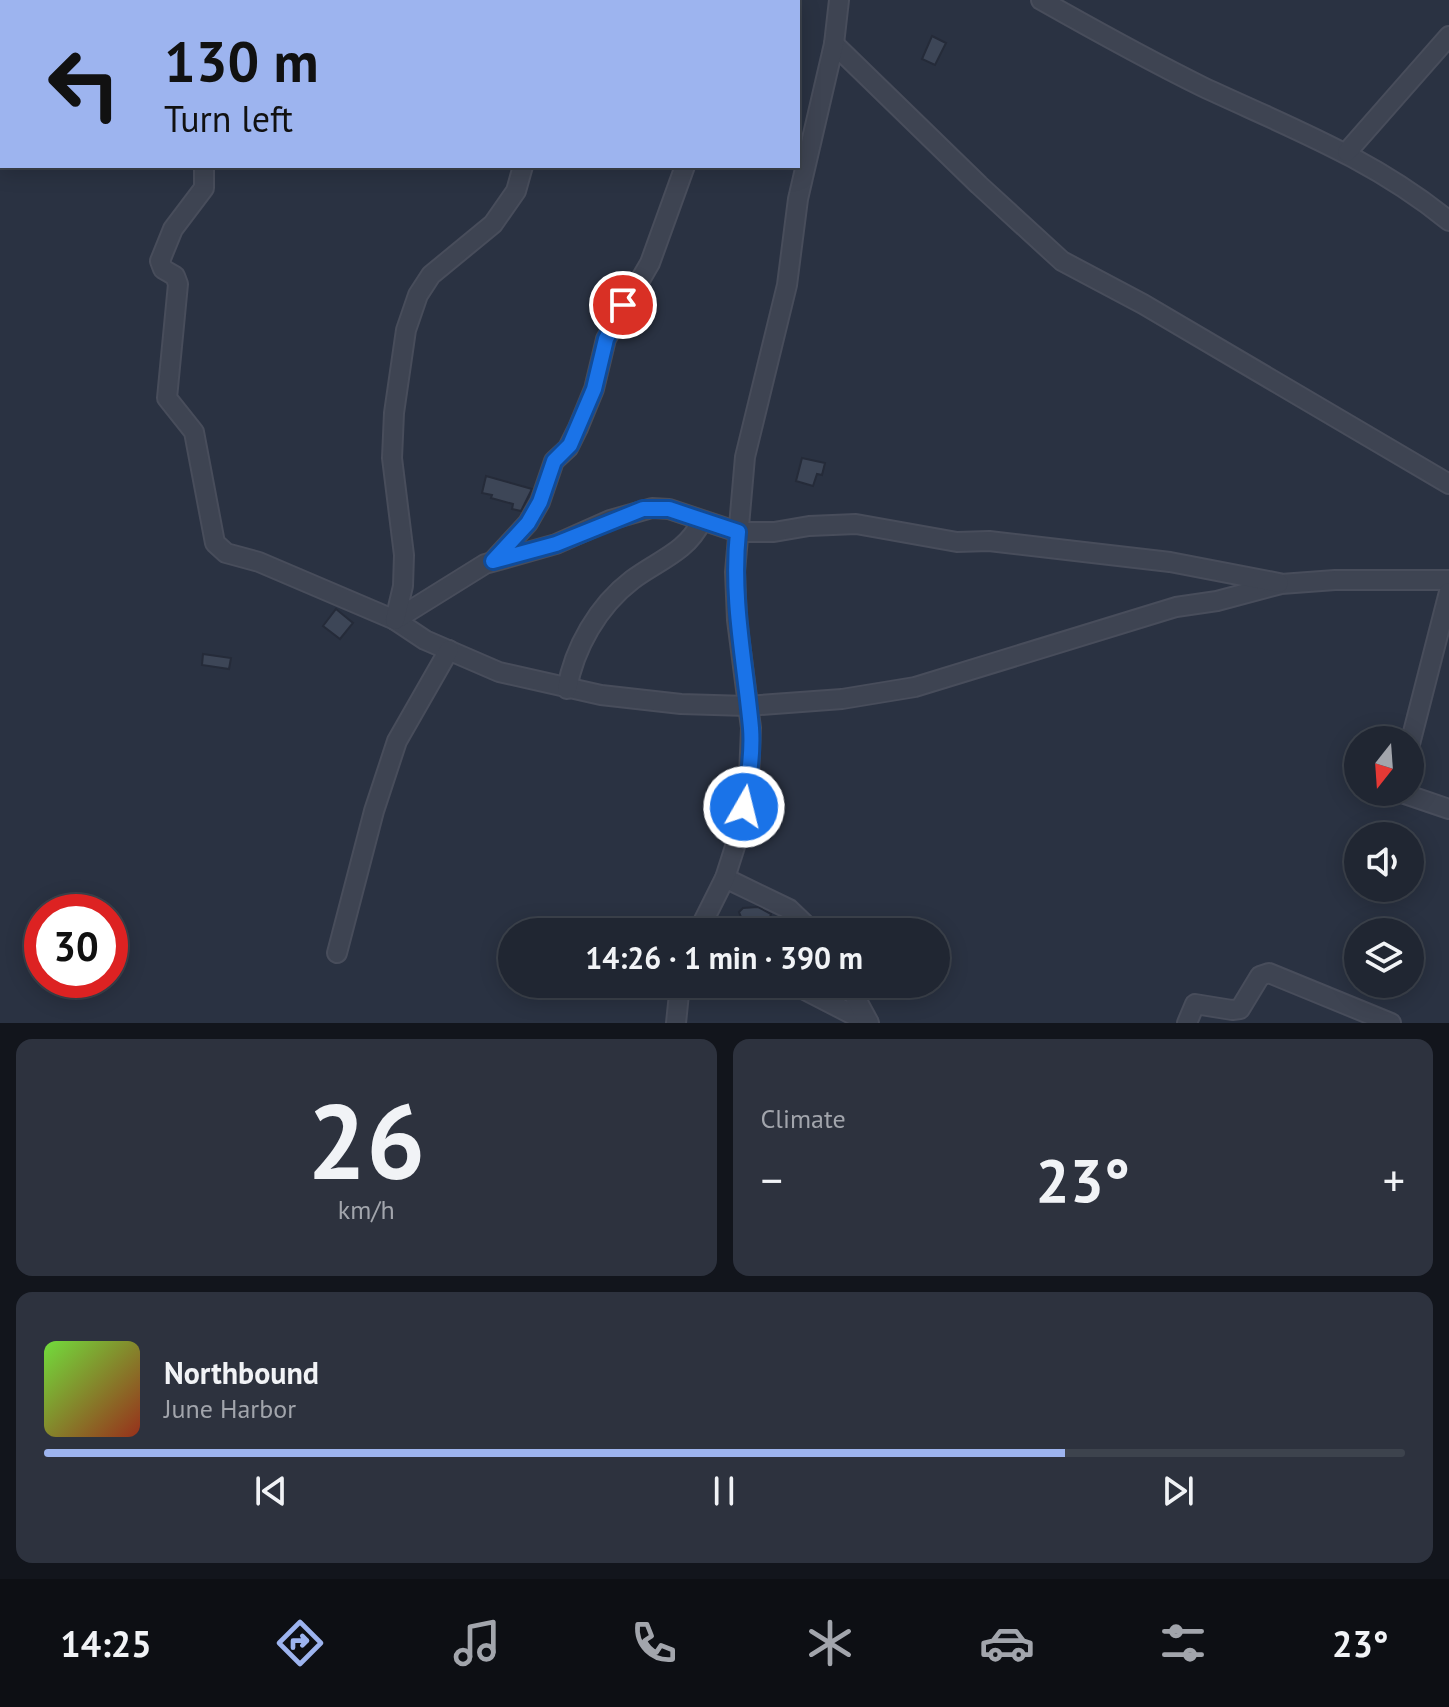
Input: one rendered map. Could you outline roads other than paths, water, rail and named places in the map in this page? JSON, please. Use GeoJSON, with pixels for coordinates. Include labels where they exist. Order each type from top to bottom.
{"type":"FeatureCollection","features":[{"type":"Feature","properties":{"kind":"street"},"geometry":{"type":"LineString","coordinates":[[708,918],[739,834],[749,777],[751,728],[735,572],[745,457],[787,285],[802,177],[834,44],[839,0]]}},
{"type":"Feature","properties":{"kind":"street"},"geometry":{"type":"LineString","coordinates":[[1041,0],[1180,75],[1347,152],[1415,194],[1449,221]]}},
{"type":"Feature","properties":{"kind":"street"},"geometry":{"type":"LineString","coordinates":[[1347,152],[1449,36]]}},
{"type":"Feature","properties":{"kind":"street"},"geometry":{"type":"LineString","coordinates":[[834,44],[1062,261],[1143,304],[1449,484]]}},
{"type":"Feature","properties":{"kind":"street"},"geometry":{"type":"LineString","coordinates":[[204,168],[201,194],[173,229],[160,261],[163,269],[178,279],[167,398],[173,410],[194,432],[215,543],[232,556],[259,562],[395,620],[425,640],[499,672],[629,700],[747,706],[842,699],[915,687],[1176,607],[1217,601],[1281,584],[1335,580],[1449,580]]}},
{"type":"Feature","properties":{"kind":"street"},"geometry":{"type":"LineString","coordinates":[[395,620],[403,586],[404,555],[392,458],[395,402],[406,330],[418,295],[431,275],[493,224],[516,191],[522,168]]}},
{"type":"Feature","properties":{"kind":"street"},"geometry":{"type":"LineString","coordinates":[[493,561],[528,523],[540,502],[554,461],[568,448],[578,428],[594,389],[606,339],[650,263],[684,168]]}},
{"type":"Feature","properties":{"kind":"street"},"geometry":{"type":"LineString","coordinates":[[395,620],[476,568],[556,544],[643,509],[669,509],[738,532],[774,532],[809,526],[856,524],[957,542],[989,541],[1170,562],[1281,584]]}},
{"type":"Feature","properties":{"kind":"street"},"geometry":{"type":"LineString","coordinates":[[567,689],[577,650],[603,610],[631,580],[670,557],[689,541],[701,522]]}},
{"type":"Feature","properties":{"kind":"street"},"geometry":{"type":"LineString","coordinates":[[1415,726],[1449,592]]}},
{"type":"Feature","properties":{"kind":"street"},"geometry":{"type":"LineString","coordinates":[[337,953],[374,811],[397,741],[449,650]]}},
{"type":"Feature","properties":{"kind":"street"},"geometry":{"type":"LineString","coordinates":[[1424,800],[1449,809]]}},
{"type":"Feature","properties":{"kind":"street"},"geometry":{"type":"LineString","coordinates":[[725,878],[789,909],[798,918]]}},
{"type":"Feature","properties":{"kind":"street"},"geometry":{"type":"LineString","coordinates":[[1187,1023],[1196,1004],[1240,1009],[1260,976],[1269,973],[1391,1023]]}},
{"type":"Feature","properties":{"kind":"street"},"geometry":{"type":"LineString","coordinates":[[676,1023],[679,998]]}},
{"type":"Feature","properties":{"kind":"street"},"geometry":{"type":"LineString","coordinates":[[821,998],[868,1022]]}},
{"type":"Feature","properties":{"kind":"street"},"geometry":{"type":"LineString","coordinates":[[855,998],[868,1022]]}}]}
